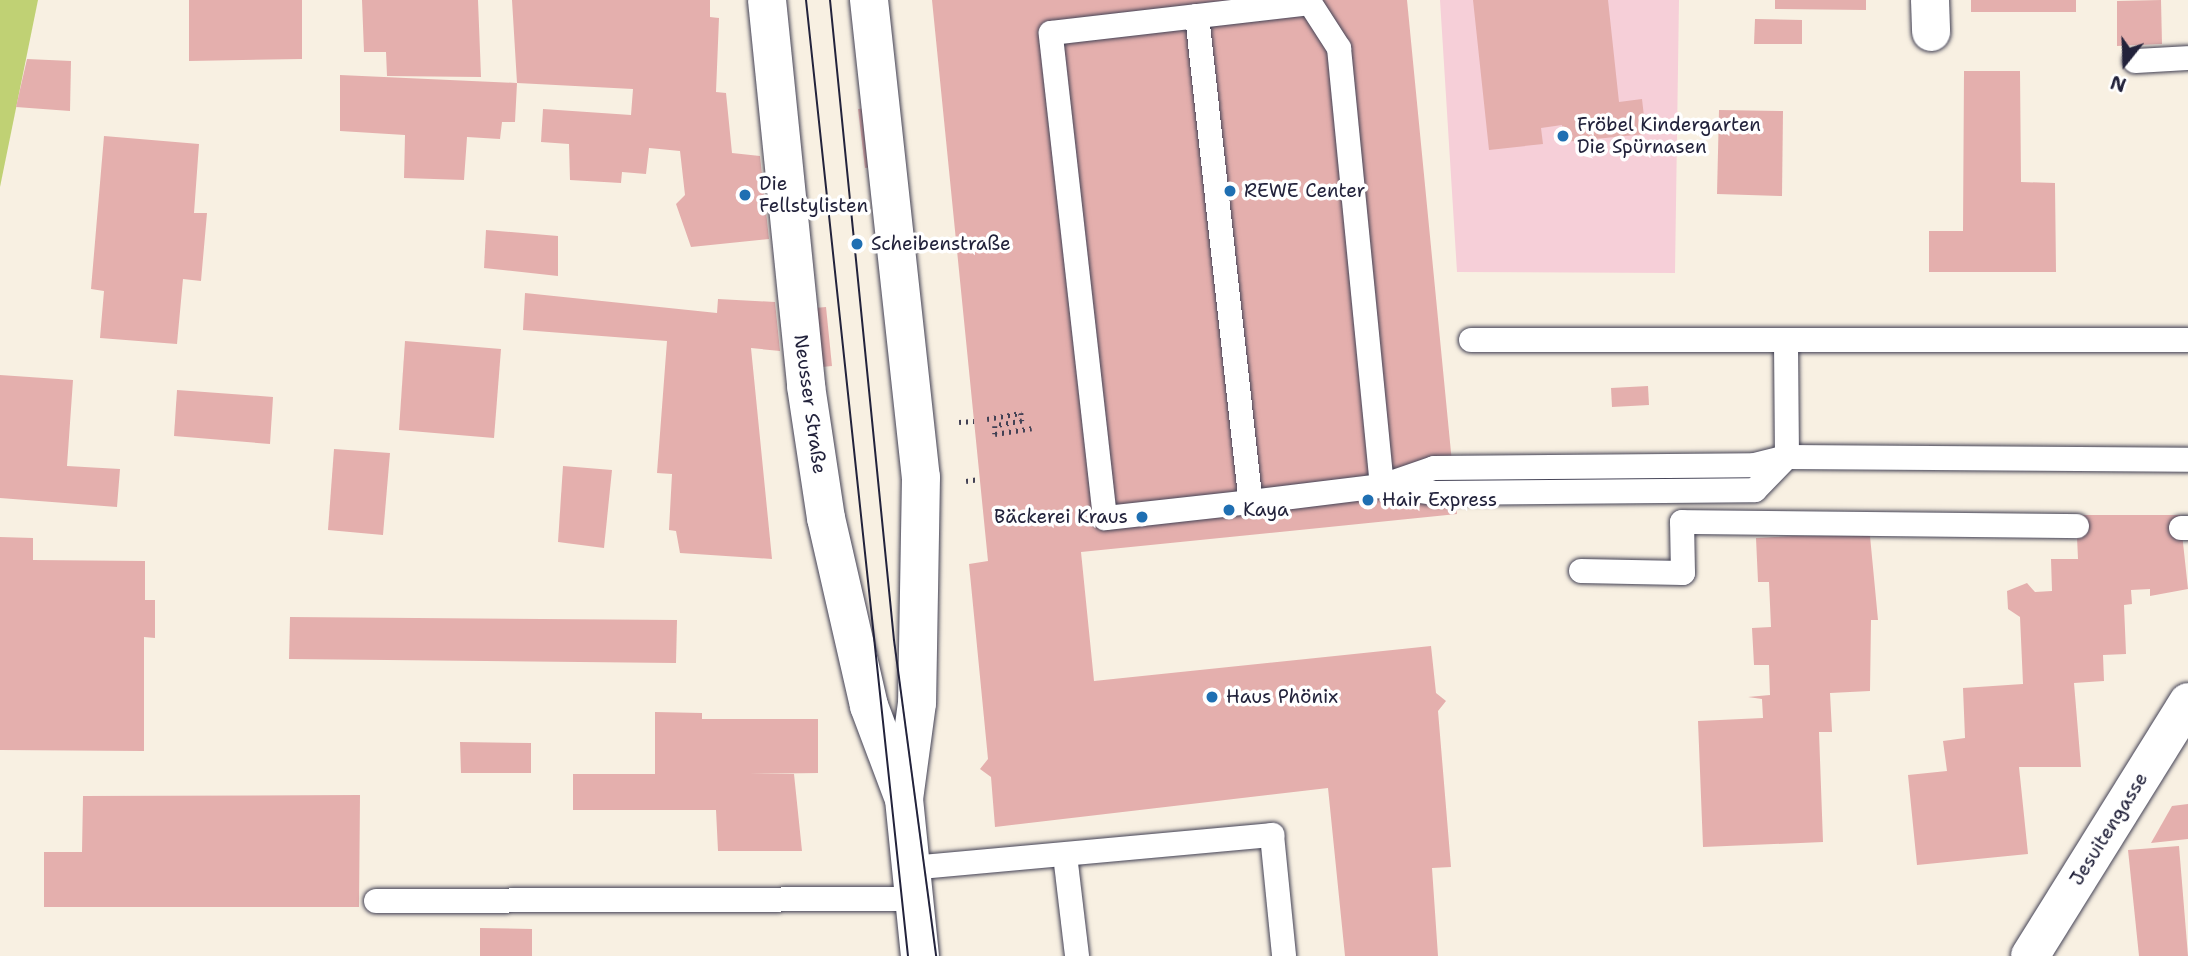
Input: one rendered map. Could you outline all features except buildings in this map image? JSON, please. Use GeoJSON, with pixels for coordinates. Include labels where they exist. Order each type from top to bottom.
{"type":"FeatureCollection","features":[{"type":"Feature","properties":{"kind":"main road","name":"Neusser Straße"},"geometry":{"type":"LineString","coordinates":[[767,0],[806,386],[826,518],[869,706],[904,799]]}},
{"type":"Feature","properties":{"kind":"main road","name":"Neusser Straße"},"geometry":{"type":"LineString","coordinates":[[869,0],[921,477],[917,703],[904,799],[920,956]]}},
{"type":"Feature","properties":{"kind":"main road","name":"Jesuitengasse"},"geometry":{"type":"LineString","coordinates":[[2031,956],[2188,702]]}},
{"type":"Feature","properties":{"kind":"lane"},"geometry":{"type":"LineString","coordinates":[[1382,486],[1339,48],[1310,3],[1051,33],[1105,518],[1382,486],[1434,468],[1755,465],[1787,457],[2188,460]]}},
{"type":"Feature","properties":{"kind":"lane"},"geometry":{"type":"LineString","coordinates":[[1197,16],[1251,502]]}},
{"type":"Feature","properties":{"kind":"lane"},"geometry":{"type":"LineString","coordinates":[[2135,61],[2188,58]]}},
{"type":"Feature","properties":{"kind":"lane"},"geometry":{"type":"LineString","coordinates":[[1471,340],[2188,340]]}},
{"type":"Feature","properties":{"kind":"lane"},"geometry":{"type":"LineString","coordinates":[[1786,340],[1787,457]]}},
{"type":"Feature","properties":{"kind":"lane"},"geometry":{"type":"LineString","coordinates":[[1581,571],[1683,573],[1682,522],[2077,526]]}},
{"type":"Feature","properties":{"kind":"lane"},"geometry":{"type":"LineString","coordinates":[[376,901],[912,884],[1065,855],[1272,835],[1284,956]]}},
{"type":"Feature","properties":{"kind":"lane"},"geometry":{"type":"LineString","coordinates":[[1065,855],[1077,956]]}},
{"type":"Feature","properties":{"kind":"path"},"geometry":{"type":"LineString","coordinates":[[987,419],[1021,413],[1022,421],[995,426],[995,434],[1032,428]]}},
{"type":"Feature","properties":{"kind":"shaded area","name":"Fröbel Kindergarten Die Spürnasen"},"geometry":{"type":"Polygon","coordinates":[[[1440,0],[1679,0],[1675,273],[1457,272],[1440,0]]]}},
{"type":"Feature","properties":{"kind":"green space"},"geometry":{"type":"Polygon","coordinates":[[[0,0],[38,0],[0,187],[0,0]]]}},
{"type":"Feature","properties":{"kind":"tram line"},"geometry":{"type":"LineString","coordinates":[[806,0],[908,956]]}},
{"type":"Feature","properties":{"kind":"tram line"},"geometry":{"type":"LineString","coordinates":[[830,0],[894,640],[936,956]]}},
{"type":"Feature","properties":{"kind":"place","name":"Fröbel Kindergarten Die Spürnasen"},"geometry":{"type":"Point","coordinates":[1563,136]}},
{"type":"Feature","properties":{"kind":"place","name":"REWE Center"},"geometry":{"type":"Point","coordinates":[1230,191]}},
{"type":"Feature","properties":{"kind":"place","name":"Die Fellstylisten"},"geometry":{"type":"Point","coordinates":[745,195]}},
{"type":"Feature","properties":{"kind":"place","name":"Scheibenstraße"},"geometry":{"type":"Point","coordinates":[857,244]}},
{"type":"Feature","properties":{"kind":"place","name":"Hair Express"},"geometry":{"type":"Point","coordinates":[1368,500]}},
{"type":"Feature","properties":{"kind":"place","name":"Kaya"},"geometry":{"type":"Point","coordinates":[1229,510]}},
{"type":"Feature","properties":{"kind":"place","name":"Bäckerei Kraus"},"geometry":{"type":"Point","coordinates":[1142,517]}},
{"type":"Feature","properties":{"kind":"place","name":"Haus Phönix"},"geometry":{"type":"Point","coordinates":[1212,697]}}]}
